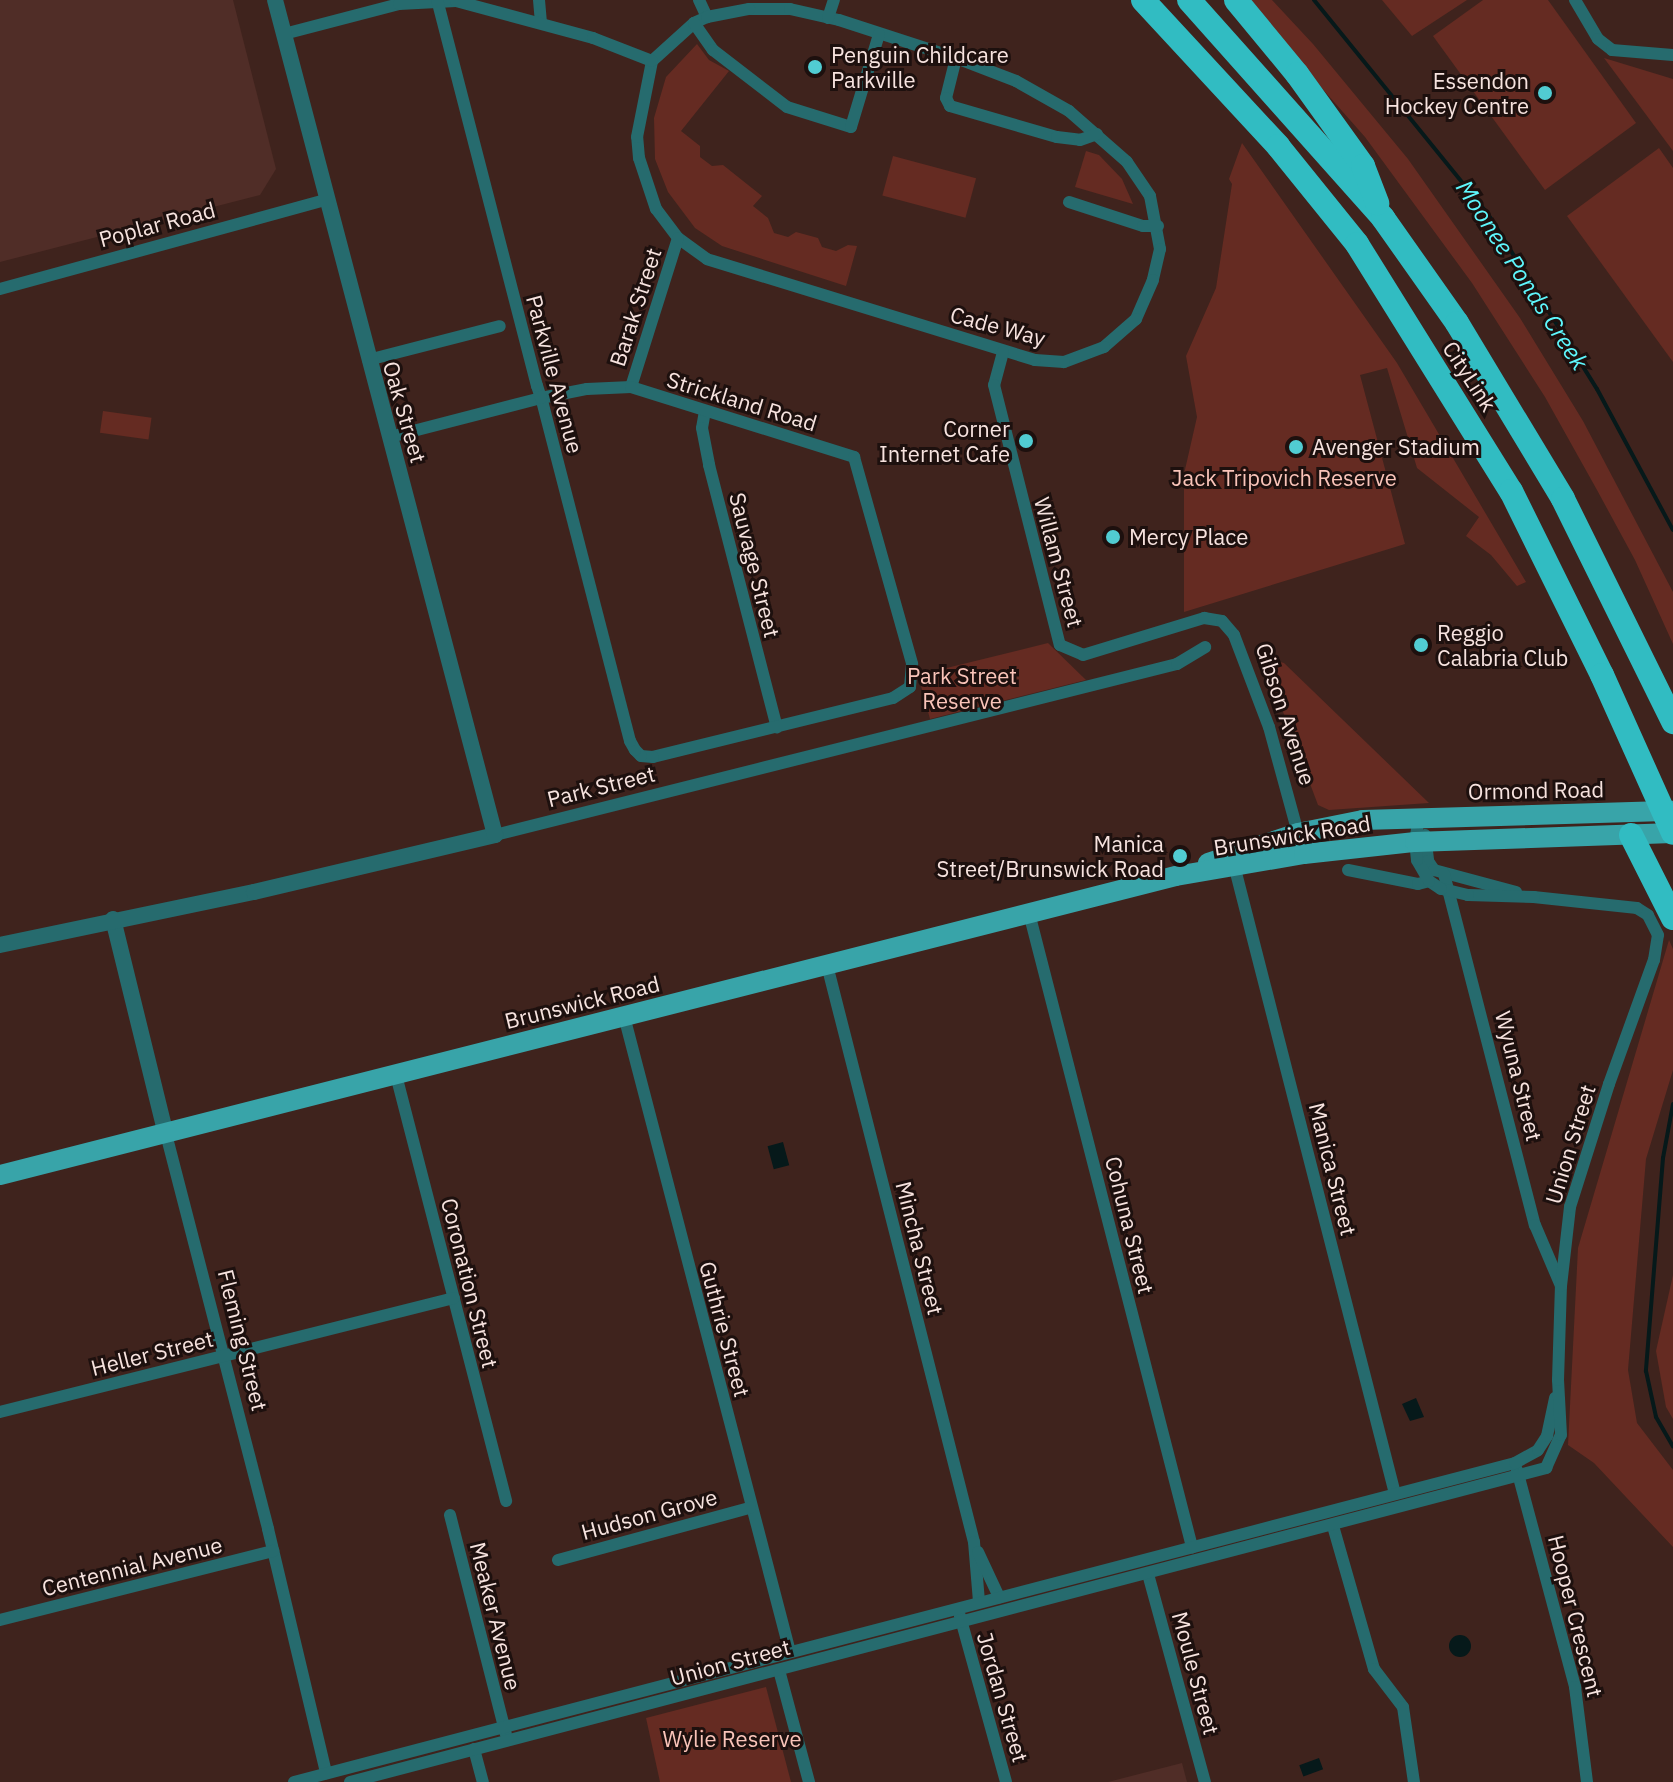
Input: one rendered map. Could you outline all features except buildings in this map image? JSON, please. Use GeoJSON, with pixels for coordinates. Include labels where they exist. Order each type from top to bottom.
{"type":"FeatureCollection","features":[{"type":"Feature","properties":{"kind":"highway","name":"CityLink"},"geometry":{"type":"LineString","coordinates":[[1143,0],[1278,146],[1357,244],[1511,491],[1602,675],[1667,822]]}},
{"type":"Feature","properties":{"kind":"highway","name":"CityLink"},"geometry":{"type":"LineString","coordinates":[[1189,0],[1383,218],[1457,323],[1527,436],[1612,592],[1673,722]]}},
{"type":"Feature","properties":{"kind":"highway"},"geometry":{"type":"LineString","coordinates":[[1236,0],[1297,74],[1363,166],[1383,218]]}},
{"type":"Feature","properties":{"kind":"highway"},"geometry":{"type":"LineString","coordinates":[[1664,923],[1653,862],[1667,822]]}},
{"type":"Feature","properties":{"kind":"highway"},"geometry":{"type":"LineString","coordinates":[[1619,835],[1655,879]]}},
{"type":"Feature","properties":{"kind":"main road","name":"Ormond Road"},"geometry":{"type":"LineString","coordinates":[[1409,817],[1596,813],[1667,822]]}},
{"type":"Feature","properties":{"kind":"main road","name":"Brunswick Road"},"geometry":{"type":"LineString","coordinates":[[0,1175],[1233,861],[1298,833],[1409,817]]}},
{"type":"Feature","properties":{"kind":"main road"},"geometry":{"type":"LineString","coordinates":[[1421,842],[1619,835],[1667,822]]}},
{"type":"Feature","properties":{"kind":"main road","name":"Gibson Avenue"},"geometry":{"type":"LineString","coordinates":[[1298,833],[1304,854]]}},
{"type":"Feature","properties":{"kind":"main road","name":"Brunswick Road"},"geometry":{"type":"LineString","coordinates":[[1233,861],[1421,842]]}},
{"type":"Feature","properties":{"kind":"street","name":"Oak Street"},"geometry":{"type":"LineString","coordinates":[[275,0],[325,200],[495,835]]}},
{"type":"Feature","properties":{"kind":"street","name":"Parkville Avenue"},"geometry":{"type":"LineString","coordinates":[[437,0],[630,741],[641,756]]}},
{"type":"Feature","properties":{"kind":"street"},"geometry":{"type":"LineString","coordinates":[[539,0],[541,23]]}},
{"type":"Feature","properties":{"kind":"street"},"geometry":{"type":"LineString","coordinates":[[699,0],[707,17]]}},
{"type":"Feature","properties":{"kind":"street"},"geometry":{"type":"LineString","coordinates":[[828,18],[834,0]]}},
{"type":"Feature","properties":{"kind":"street"},"geometry":{"type":"LineString","coordinates":[[1575,0],[1598,39],[1612,50],[1673,55]]}},
{"type":"Feature","properties":{"kind":"street"},"geometry":{"type":"LineString","coordinates":[[284,34],[399,4],[456,1],[541,23],[652,61]]}},
{"type":"Feature","properties":{"kind":"street","name":"Cade Way"},"geometry":{"type":"LineString","coordinates":[[749,9],[790,9],[828,18],[956,58],[1016,81],[1069,111],[1127,162],[1150,196],[1160,249],[1153,280],[1136,319],[1104,347],[1064,362],[1003,352],[707,259],[678,238],[656,209],[639,158],[637,137],[652,61],[694,23],[707,17],[749,9]]}},
{"type":"Feature","properties":{"kind":"street"},"geometry":{"type":"LineString","coordinates":[[694,23],[713,50],[787,107],[851,127],[879,34]]}},
{"type":"Feature","properties":{"kind":"street"},"geometry":{"type":"LineString","coordinates":[[956,58],[946,98],[950,106],[1057,137],[1080,140],[1097,134]]}},
{"type":"Feature","properties":{"kind":"street","name":"Poplar Road"},"geometry":{"type":"LineString","coordinates":[[0,289],[325,200]]}},
{"type":"Feature","properties":{"kind":"street"},"geometry":{"type":"LineString","coordinates":[[1069,202],[1143,226],[1158,226]]}},
{"type":"Feature","properties":{"kind":"street","name":"Barak Street"},"geometry":{"type":"LineString","coordinates":[[631,387],[678,238]]}},
{"type":"Feature","properties":{"kind":"street"},"geometry":{"type":"LineString","coordinates":[[368,360],[500,326]]}},
{"type":"Feature","properties":{"kind":"street","name":"Willam Street"},"geometry":{"type":"LineString","coordinates":[[1003,352],[994,385],[996,396],[1060,645],[1083,655],[1214,617],[1228,626],[1234,635]]}},
{"type":"Feature","properties":{"kind":"street","name":"Strickland Road"},"geometry":{"type":"LineString","coordinates":[[390,437],[541,398],[587,389],[631,387],[854,457],[912,664],[911,682]]}},
{"type":"Feature","properties":{"kind":"street","name":"Sauvage Street"},"geometry":{"type":"LineString","coordinates":[[705,411],[702,428],[709,465],[777,727]]}},
{"type":"Feature","properties":{"kind":"street","name":"Gibson Avenue"},"geometry":{"type":"LineString","coordinates":[[1234,635],[1269,727],[1298,833]]}},
{"type":"Feature","properties":{"kind":"street","name":"Park Street"},"geometry":{"type":"LineString","coordinates":[[0,945],[254,892],[495,835],[1177,664],[1205,647]]}},
{"type":"Feature","properties":{"kind":"street","name":"Park Street"},"geometry":{"type":"LineString","coordinates":[[641,756],[653,757],[893,698],[910,687],[911,682]]}},
{"type":"Feature","properties":{"kind":"street"},"geometry":{"type":"LineString","coordinates":[[1409,817],[1428,861],[1434,870],[1444,874]]}},
{"type":"Feature","properties":{"kind":"street"},"geometry":{"type":"LineString","coordinates":[[1421,842],[1420,870],[1429,881]]}},
{"type":"Feature","properties":{"kind":"street","name":"Manica Street"},"geometry":{"type":"LineString","coordinates":[[1233,861],[1395,1494]]}},
{"type":"Feature","properties":{"kind":"street","name":"Brunswick Road"},"geometry":{"type":"LineString","coordinates":[[1348,870],[1418,884],[1429,881],[1452,892],[1637,908],[1664,923]]}},
{"type":"Feature","properties":{"kind":"street","name":"Wyuna Street"},"geometry":{"type":"LineString","coordinates":[[1444,874],[1452,892],[1535,1225],[1561,1286]]}},
{"type":"Feature","properties":{"kind":"street","name":"Brunswick Road"},"geometry":{"type":"LineString","coordinates":[[1444,874],[1534,897]]}},
{"type":"Feature","properties":{"kind":"street","name":"Cohuna Street"},"geometry":{"type":"LineString","coordinates":[[1029,913],[1192,1547]]}},
{"type":"Feature","properties":{"kind":"street","name":"Fleming Street"},"geometry":{"type":"LineString","coordinates":[[113,919],[326,1773]]}},
{"type":"Feature","properties":{"kind":"street","name":"Union Street"},"geometry":{"type":"LineString","coordinates":[[350,1782],[1546,1468],[1560,1443],[1558,1380],[1566,1229],[1577,1183],[1664,923]]}},
{"type":"Feature","properties":{"kind":"street","name":"Mincha Street"},"geometry":{"type":"LineString","coordinates":[[827,965],[974,1542],[979,1602]]}},
{"type":"Feature","properties":{"kind":"street","name":"Guthrie Street"},"geometry":{"type":"LineString","coordinates":[[624,1016],[790,1652]]}},
{"type":"Feature","properties":{"kind":"street","name":"Coronation Street"},"geometry":{"type":"LineString","coordinates":[[396,1075],[506,1501]]}},
{"type":"Feature","properties":{"kind":"street","name":"Heller Street"},"geometry":{"type":"LineString","coordinates":[[0,1412],[454,1298]]}},
{"type":"Feature","properties":{"kind":"street","name":"Union Street"},"geometry":{"type":"LineString","coordinates":[[294,1782],[1515,1463],[1532,1456],[1547,1436],[1558,1380]]}},
{"type":"Feature","properties":{"kind":"street","name":"Hooper Crescent"},"geometry":{"type":"LineString","coordinates":[[1515,1463],[1575,1687],[1587,1782]]}},
{"type":"Feature","properties":{"kind":"street","name":"Hudson Grove"},"geometry":{"type":"LineString","coordinates":[[558,1560],[750,1508]]}},
{"type":"Feature","properties":{"kind":"street","name":"Meaker Avenue"},"geometry":{"type":"LineString","coordinates":[[450,1515],[504,1727]]}},
{"type":"Feature","properties":{"kind":"street"},"geometry":{"type":"LineString","coordinates":[[1280,1524],[1284,1538]]}},
{"type":"Feature","properties":{"kind":"street"},"geometry":{"type":"LineString","coordinates":[[1333,1526],[1371,1661],[1403,1707],[1414,1782]]}},
{"type":"Feature","properties":{"kind":"street","name":"Mincha Street"},"geometry":{"type":"LineString","coordinates":[[974,1542],[999,1597]]}},
{"type":"Feature","properties":{"kind":"street","name":"Centennial Avenue"},"geometry":{"type":"LineString","coordinates":[[0,1620],[273,1551]]}},
{"type":"Feature","properties":{"kind":"street","name":"Moule Street"},"geometry":{"type":"LineString","coordinates":[[1148,1574],[1205,1782]]}},
{"type":"Feature","properties":{"kind":"street"},"geometry":{"type":"LineString","coordinates":[[957,1608],[962,1622]]}},
{"type":"Feature","properties":{"kind":"street","name":"Jordan Street"},"geometry":{"type":"LineString","coordinates":[[962,1622],[1006,1782]]}},
{"type":"Feature","properties":{"kind":"street"},"geometry":{"type":"LineString","coordinates":[[779,1670],[809,1782]]}},
{"type":"Feature","properties":{"kind":"street"},"geometry":{"type":"LineString","coordinates":[[504,1727],[508,1741]]}},
{"type":"Feature","properties":{"kind":"street"},"geometry":{"type":"LineString","coordinates":[[474,1749],[483,1782]]}},
{"type":"Feature","properties":{"kind":"shaded area"},"geometry":{"type":"Polygon","coordinates":[[[0,0],[233,0],[276,169],[260,195],[0,262],[0,0]]]}},
{"type":"Feature","properties":{"kind":"shaded area"},"geometry":{"type":"Polygon","coordinates":[[[783,1142],[789,1165],[774,1169],[768,1146],[783,1142]]]}},
{"type":"Feature","properties":{"kind":"shaded area"},"geometry":{"type":"Polygon","coordinates":[[[1416,1398],[1424,1417],[1410,1421],[1402,1404],[1416,1398]]]}},
{"type":"Feature","properties":{"kind":"shaded area"},"geometry":{"type":"Polygon","coordinates":[[[1460,1635],[1471,1646],[1460,1657],[1449,1646],[1460,1635]]]}},
{"type":"Feature","properties":{"kind":"shaded area"},"geometry":{"type":"Polygon","coordinates":[[[1319,1758],[1323,1769],[1303,1776],[1299,1765],[1319,1758]]]}},
{"type":"Feature","properties":{"kind":"shaded area"},"geometry":{"type":"Polygon","coordinates":[[[1182,1763],[1187,1782],[1108,1782],[1182,1763]]]}},
{"type":"Feature","properties":{"kind":"green space"},"geometry":{"type":"Polygon","coordinates":[[[1244,0],[1272,0],[1313,44],[1408,159],[1520,318],[1583,421],[1673,592],[1673,644],[1635,560],[1597,490],[1545,397],[1472,283],[1365,137],[1244,0]]]}},
{"type":"Feature","properties":{"kind":"green space"},"geometry":{"type":"Polygon","coordinates":[[[1382,0],[1467,0],[1412,36],[1382,0]]]}},
{"type":"Feature","properties":{"kind":"green space","name":"Essendon Hockey Centre"},"geometry":{"type":"Polygon","coordinates":[[[1483,0],[1548,0],[1636,123],[1545,190],[1433,36],[1483,0]]]}},
{"type":"Feature","properties":{"kind":"green space"},"geometry":{"type":"Polygon","coordinates":[[[697,44],[709,60],[729,71],[681,131],[700,146],[700,157],[712,166],[723,165],[762,196],[753,206],[768,218],[774,233],[788,237],[796,232],[818,238],[822,247],[836,251],[848,245],[857,246],[846,286],[722,246],[695,228],[668,192],[655,159],[654,118],[666,77],[697,44]]]}},
{"type":"Feature","properties":{"kind":"green space"},"geometry":{"type":"Polygon","coordinates":[[[1604,58],[1673,79],[1673,151],[1604,58]]]}},
{"type":"Feature","properties":{"kind":"green space","name":"Jack Tripovich Reserve"},"geometry":{"type":"Polygon","coordinates":[[[1242,143],[1397,363],[1526,582],[1517,586],[1491,555],[1466,536],[1479,517],[1417,468],[1387,368],[1360,375],[1405,544],[1184,612],[1184,474],[1197,417],[1186,356],[1216,288],[1232,184],[1229,179],[1242,143]]]}},
{"type":"Feature","properties":{"kind":"green space"},"geometry":{"type":"Polygon","coordinates":[[[1659,148],[1673,168],[1673,362],[1567,216],[1659,148]]]}},
{"type":"Feature","properties":{"kind":"green space"},"geometry":{"type":"Polygon","coordinates":[[[1086,151],[1099,155],[1122,179],[1133,204],[1075,187],[1086,151]]]}},
{"type":"Feature","properties":{"kind":"green space"},"geometry":{"type":"Polygon","coordinates":[[[893,156],[976,178],[965,218],[882,196],[893,156]]]}},
{"type":"Feature","properties":{"kind":"green space"},"geometry":{"type":"Polygon","coordinates":[[[103,411],[152,418],[148,440],[100,433],[103,411]]]}},
{"type":"Feature","properties":{"kind":"green space","name":"Park Street Reserve"},"geometry":{"type":"Polygon","coordinates":[[[1048,643],[1086,680],[930,719],[918,675],[1048,643]]]}},
{"type":"Feature","properties":{"kind":"green space"},"geometry":{"type":"Polygon","coordinates":[[[1276,661],[1284,663],[1429,803],[1329,810],[1318,805],[1265,664],[1276,661]]]}},
{"type":"Feature","properties":{"kind":"green space"},"geometry":{"type":"Polygon","coordinates":[[[1669,940],[1673,949],[1673,1070],[1646,1159],[1628,1370],[1637,1423],[1673,1470],[1673,1547],[1594,1463],[1568,1445],[1578,1248],[1669,940]]]}},
{"type":"Feature","properties":{"kind":"green space"},"geometry":{"type":"Polygon","coordinates":[[[1673,1275],[1673,1419],[1666,1407],[1656,1351],[1673,1275]]]}},
{"type":"Feature","properties":{"kind":"green space","name":"Wylie Reserve"},"geometry":{"type":"Polygon","coordinates":[[[766,1687],[791,1782],[660,1782],[646,1718],[766,1687]]]}},
{"type":"Feature","properties":{"kind":"waterway","name":"Moonee Ponds Creek"},"geometry":{"type":"LineString","coordinates":[[1314,0],[1488,214],[1597,389],[1673,530]]}},
{"type":"Feature","properties":{"kind":"waterway","name":"Moonee Ponds Creek"},"geometry":{"type":"LineString","coordinates":[[1673,1104],[1663,1158],[1646,1371],[1656,1417],[1673,1447]]}},
{"type":"Feature","properties":{"kind":"place","name":"Penguin Childcare Parkville"},"geometry":{"type":"Point","coordinates":[815,67]}},
{"type":"Feature","properties":{"kind":"place","name":"Essendon Hockey Centre"},"geometry":{"type":"Point","coordinates":[1545,93]}},
{"type":"Feature","properties":{"kind":"place","name":"Corner Internet Cafe"},"geometry":{"type":"Point","coordinates":[1026,441]}},
{"type":"Feature","properties":{"kind":"place","name":"Avenger Stadium"},"geometry":{"type":"Point","coordinates":[1296,447]}},
{"type":"Feature","properties":{"kind":"place","name":"Mercy Place"},"geometry":{"type":"Point","coordinates":[1113,537]}},
{"type":"Feature","properties":{"kind":"place","name":"Reggio Calabria Club"},"geometry":{"type":"Point","coordinates":[1421,645]}},
{"type":"Feature","properties":{"kind":"place","name":"Manica Street/Brunswick Road"},"geometry":{"type":"Point","coordinates":[1180,856]}}]}
